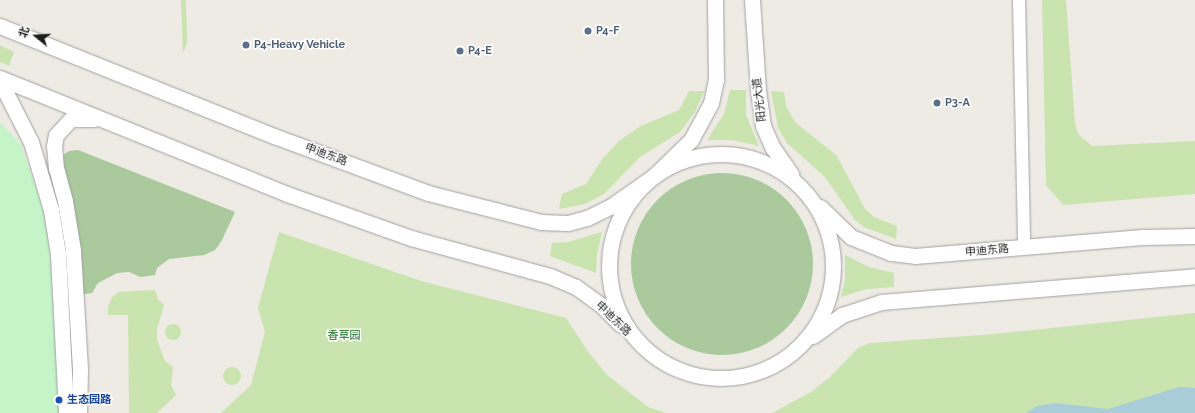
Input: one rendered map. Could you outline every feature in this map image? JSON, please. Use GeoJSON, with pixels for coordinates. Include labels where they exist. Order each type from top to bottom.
{"type":"FeatureCollection","features":[{"type":"Feature","properties":{"kind":"street"},"geometry":{"type":"LineString","coordinates":[[715,0],[717,61],[711,103],[691,140],[630,200],[615,228],[609,257],[610,288],[620,317],[641,346],[669,367],[703,378],[738,378],[772,367],[842,315],[881,302],[1195,276]]}},
{"type":"Feature","properties":{"kind":"street","name":"阳光大道"},"geometry":{"type":"LineString","coordinates":[[752,0],[758,90],[763,126],[777,154],[802,188]]}},
{"type":"Feature","properties":{"kind":"street"},"geometry":{"type":"LineString","coordinates":[[1019,0],[1024,247]]}},
{"type":"Feature","properties":{"kind":"street","name":"申迪东路"},"geometry":{"type":"LineString","coordinates":[[0,26],[237,122],[428,193],[541,222],[568,223],[588,218],[610,207],[654,176]]}},
{"type":"Feature","properties":{"kind":"street","name":"申迪东路"},"geometry":{"type":"LineString","coordinates":[[0,78],[262,185],[411,238],[550,276],[576,286],[601,305],[641,346]]}},
{"type":"Feature","properties":{"kind":"street"},"geometry":{"type":"LineString","coordinates":[[0,86],[5,91],[31,142],[51,210],[60,277],[66,413]]}},
{"type":"Feature","properties":{"kind":"street"},"geometry":{"type":"LineString","coordinates":[[79,413],[80,369],[73,250],[65,201],[56,168],[54,146],[56,135],[71,119],[89,118],[107,121]]}},
{"type":"Feature","properties":{"kind":"street"},"geometry":{"type":"LineString","coordinates":[[654,176],[684,160],[718,153],[752,158],[783,172],[802,188],[817,207],[831,242],[832,280],[821,317],[801,346]]}},
{"type":"Feature","properties":{"kind":"street","name":"申迪东路"},"geometry":{"type":"LineString","coordinates":[[802,188],[851,237],[891,254],[942,254],[1142,237],[1195,236]]}},
{"type":"Feature","properties":{"kind":"green space"},"geometry":{"type":"Polygon","coordinates":[[[181,0],[186,0],[187,43],[183,53],[181,0]]]}},
{"type":"Feature","properties":{"kind":"green space"},"geometry":{"type":"Polygon","coordinates":[[[1042,0],[1066,0],[1075,124],[1078,134],[1092,146],[1195,141],[1195,194],[1063,205],[1046,185],[1042,0]]]}},
{"type":"Feature","properties":{"kind":"green space"},"geometry":{"type":"Polygon","coordinates":[[[0,45],[14,52],[9,66],[0,62],[0,45]]]}},
{"type":"Feature","properties":{"kind":"green space"},"geometry":{"type":"Polygon","coordinates":[[[730,90],[746,90],[746,115],[759,146],[732,140],[707,140],[724,114],[730,90]]]}},
{"type":"Feature","properties":{"kind":"green space"},"geometry":{"type":"Polygon","coordinates":[[[689,91],[704,91],[695,112],[680,132],[640,157],[604,194],[585,204],[559,209],[562,194],[586,184],[603,158],[620,140],[641,126],[679,110],[689,91]]]}},
{"type":"Feature","properties":{"kind":"green space"},"geometry":{"type":"Polygon","coordinates":[[[771,91],[784,92],[786,106],[795,122],[837,156],[865,209],[874,217],[897,226],[896,239],[864,227],[855,220],[825,177],[787,143],[778,128],[771,91]]]}},
{"type":"Feature","properties":{"kind":"green space"},"geometry":{"type":"Polygon","coordinates":[[[0,122],[21,145],[47,220],[61,413],[0,413],[0,122]]]}},
{"type":"Feature","properties":{"kind":"green space"},"geometry":{"type":"Polygon","coordinates":[[[78,150],[235,212],[221,242],[215,250],[204,255],[169,259],[157,268],[155,275],[140,277],[129,272],[117,273],[98,283],[92,293],[80,295],[59,158],[69,151],[78,150]]]}},
{"type":"Feature","properties":{"kind":"green space"},"geometry":{"type":"Polygon","coordinates":[[[731,173],[740,174],[765,183],[787,199],[803,221],[812,246],[812,282],[803,307],[787,329],[765,345],[749,351],[731,355],[713,355],[704,354],[679,345],[664,335],[651,322],[641,307],[632,282],[631,255],[632,246],[641,221],[651,206],[664,193],[679,183],[704,174],[731,173]]]}},
{"type":"Feature","properties":{"kind":"green space","name":"香草园"},"geometry":{"type":"Polygon","coordinates":[[[279,232],[421,281],[566,318],[589,353],[607,375],[648,407],[666,413],[221,413],[251,385],[265,332],[258,308],[279,232]]]}},
{"type":"Feature","properties":{"kind":"green space"},"geometry":{"type":"Polygon","coordinates":[[[602,232],[597,254],[596,273],[550,256],[552,243],[568,242],[602,232]]]}},
{"type":"Feature","properties":{"kind":"green space"},"geometry":{"type":"Polygon","coordinates":[[[845,255],[869,267],[894,273],[894,287],[867,289],[841,297],[845,280],[845,255]]]}},
{"type":"Feature","properties":{"kind":"green space"},"geometry":{"type":"Polygon","coordinates":[[[155,290],[158,299],[164,305],[157,329],[157,340],[165,361],[173,367],[171,385],[176,395],[157,413],[129,413],[128,315],[108,315],[108,307],[112,297],[119,292],[155,290]]]}},
{"type":"Feature","properties":{"kind":"green space"},"geometry":{"type":"Polygon","coordinates":[[[1195,313],[1195,413],[772,413],[811,392],[830,377],[858,348],[870,343],[995,334],[1195,313]]]}},
{"type":"Feature","properties":{"kind":"green space"},"geometry":{"type":"Polygon","coordinates":[[[170,324],[176,324],[181,329],[179,338],[176,340],[170,340],[165,335],[165,329],[170,324]]]}},
{"type":"Feature","properties":{"kind":"green space"},"geometry":{"type":"Polygon","coordinates":[[[228,367],[236,367],[241,372],[239,383],[236,385],[228,385],[223,380],[223,372],[228,367]]]}},
{"type":"Feature","properties":{"kind":"water"},"geometry":{"type":"Polygon","coordinates":[[[1179,387],[1195,388],[1195,413],[1026,413],[1037,406],[1055,403],[1108,409],[1179,387]]]}},
{"type":"Feature","properties":{"kind":"place","name":"P4-F"},"geometry":{"type":"Point","coordinates":[588,31]}},
{"type":"Feature","properties":{"kind":"place","name":"P4-Heavy Vehicle"},"geometry":{"type":"Point","coordinates":[246,45]}},
{"type":"Feature","properties":{"kind":"place","name":"P4-E"},"geometry":{"type":"Point","coordinates":[460,51]}},
{"type":"Feature","properties":{"kind":"place","name":"P3-A"},"geometry":{"type":"Point","coordinates":[937,103]}},
{"type":"Feature","properties":{"kind":"place","name":"生态园路"},"geometry":{"type":"Point","coordinates":[59,400]}}]}
